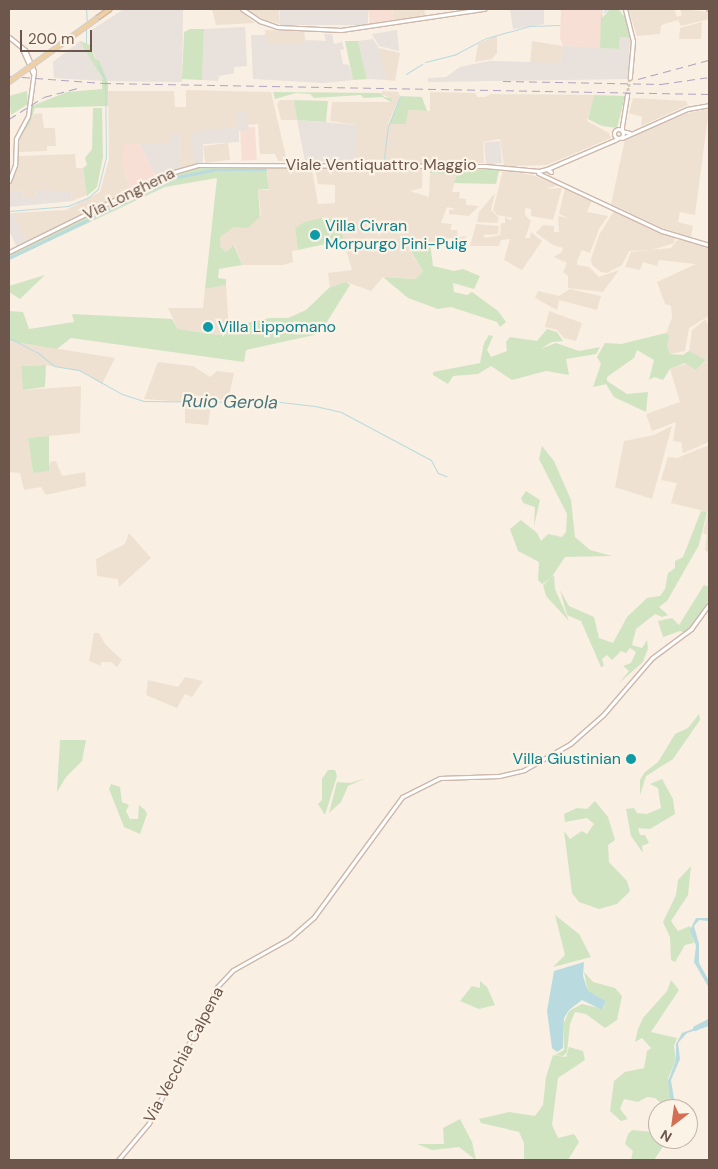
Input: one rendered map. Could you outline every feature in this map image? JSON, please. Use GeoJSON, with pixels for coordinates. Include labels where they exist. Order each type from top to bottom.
{"type":"FeatureCollection","features":[{"type":"Feature","properties":{"kind":"main road"},"geometry":{"type":"LineString","coordinates":[[9,82],[110,9]]}},
{"type":"Feature","properties":{"kind":"street"},"geometry":{"type":"LineString","coordinates":[[242,9],[248,14],[277,27],[347,30],[484,9]]}},
{"type":"Feature","properties":{"kind":"street"},"geometry":{"type":"LineString","coordinates":[[623,9],[633,41],[630,78]]}},
{"type":"Feature","properties":{"kind":"street"},"geometry":{"type":"LineString","coordinates":[[9,37],[24,51],[34,76],[28,116],[16,139],[15,165],[9,181]]}},
{"type":"Feature","properties":{"kind":"street"},"geometry":{"type":"LineString","coordinates":[[528,170],[546,169],[556,166],[610,143],[622,126],[627,96]]}},
{"type":"Feature","properties":{"kind":"street"},"geometry":{"type":"LineString","coordinates":[[616,137],[622,138],[686,110],[709,106]]}},
{"type":"Feature","properties":{"kind":"street"},"geometry":{"type":"LineString","coordinates":[[620,130],[633,133]]}},
{"type":"Feature","properties":{"kind":"street"},"geometry":{"type":"LineString","coordinates":[[620,130],[622,138]]}},
{"type":"Feature","properties":{"kind":"street","name":"Via Longhena"},"geometry":{"type":"LineString","coordinates":[[10,251],[175,171],[203,164],[259,164]]}},
{"type":"Feature","properties":{"kind":"street","name":"Viale Ventiquattro Maggio"},"geometry":{"type":"LineString","coordinates":[[259,164],[502,166],[528,170]]}},
{"type":"Feature","properties":{"kind":"street"},"geometry":{"type":"LineString","coordinates":[[549,174],[556,166]]}},
{"type":"Feature","properties":{"kind":"street"},"geometry":{"type":"LineString","coordinates":[[546,169],[557,180],[662,231],[709,244]]}},
{"type":"Feature","properties":{"kind":"street"},"geometry":{"type":"LineString","coordinates":[[546,169],[549,174]]}},
{"type":"Feature","properties":{"kind":"street"},"geometry":{"type":"LineString","coordinates":[[528,170],[549,174]]}},
{"type":"Feature","properties":{"kind":"street","name":"Via Vecchia Calpena"},"geometry":{"type":"LineString","coordinates":[[118,1160],[149,1124],[217,987],[242,964],[290,938],[306,926],[402,797],[440,778],[499,776],[524,770],[570,744],[603,716],[652,658],[691,629],[709,604]]}},
{"type":"Feature","properties":{"kind":"shaded area"},"geometry":{"type":"Polygon","coordinates":[[[124,9],[183,9],[182,82],[107,81],[90,45],[90,31],[124,9]]]}},
{"type":"Feature","properties":{"kind":"shaded area"},"geometry":{"type":"Polygon","coordinates":[[[212,9],[238,9],[255,23],[216,25],[212,9]]]}},
{"type":"Feature","properties":{"kind":"shaded area"},"geometry":{"type":"Polygon","coordinates":[[[245,9],[279,9],[280,24],[265,20],[245,9]]]}},
{"type":"Feature","properties":{"kind":"shaded area"},"geometry":{"type":"Polygon","coordinates":[[[280,9],[368,9],[368,25],[280,25],[280,9]]]}},
{"type":"Feature","properties":{"kind":"shaded area"},"geometry":{"type":"Polygon","coordinates":[[[368,9],[392,9],[394,22],[370,25],[368,9]]]}},
{"type":"Feature","properties":{"kind":"shaded area"},"geometry":{"type":"Polygon","coordinates":[[[392,9],[424,9],[426,16],[394,22],[392,9]]]}},
{"type":"Feature","properties":{"kind":"shaded area"},"geometry":{"type":"Polygon","coordinates":[[[510,9],[544,9],[544,24],[513,29],[510,9]]]}},
{"type":"Feature","properties":{"kind":"shaded area"},"geometry":{"type":"Polygon","coordinates":[[[561,9],[603,9],[600,48],[563,46],[560,38],[561,9]]]}},
{"type":"Feature","properties":{"kind":"shaded area"},"geometry":{"type":"Polygon","coordinates":[[[628,9],[674,9],[677,17],[682,15],[680,9],[709,12],[709,19],[681,26],[678,20],[661,25],[660,34],[637,36],[628,9]]]}},
{"type":"Feature","properties":{"kind":"shaded area"},"geometry":{"type":"Polygon","coordinates":[[[702,22],[701,39],[679,39],[680,28],[702,22]]]}},
{"type":"Feature","properties":{"kind":"shaded area"},"geometry":{"type":"Polygon","coordinates":[[[245,27],[247,66],[234,67],[234,73],[219,76],[218,81],[202,80],[204,29],[245,27]]]}},
{"type":"Feature","properties":{"kind":"shaded area"},"geometry":{"type":"Polygon","coordinates":[[[265,30],[304,31],[306,44],[266,44],[265,30]]]}},
{"type":"Feature","properties":{"kind":"shaded area"},"geometry":{"type":"Polygon","coordinates":[[[397,30],[399,51],[379,46],[372,34],[397,30]]]}},
{"type":"Feature","properties":{"kind":"shaded area"},"geometry":{"type":"Polygon","coordinates":[[[324,34],[332,34],[334,44],[342,42],[344,49],[340,50],[343,64],[349,65],[353,80],[323,83],[253,79],[251,35],[266,35],[267,44],[306,44],[306,40],[326,41],[324,34]]]}},
{"type":"Feature","properties":{"kind":"shaded area"},"geometry":{"type":"Polygon","coordinates":[[[497,35],[497,53],[492,59],[475,62],[478,44],[497,35]]]}},
{"type":"Feature","properties":{"kind":"shaded area"},"geometry":{"type":"Polygon","coordinates":[[[620,37],[630,38],[628,79],[428,82],[428,78],[446,77],[460,67],[489,61],[560,63],[563,46],[619,49],[620,37]]]}},
{"type":"Feature","properties":{"kind":"shaded area"},"geometry":{"type":"Polygon","coordinates":[[[373,39],[379,48],[387,80],[367,79],[358,41],[373,39]]]}},
{"type":"Feature","properties":{"kind":"shaded area"},"geometry":{"type":"Polygon","coordinates":[[[80,41],[85,46],[103,81],[54,78],[53,62],[80,41]]]}},
{"type":"Feature","properties":{"kind":"shaded area"},"geometry":{"type":"Polygon","coordinates":[[[532,41],[563,46],[560,63],[530,64],[532,41]]]}},
{"type":"Feature","properties":{"kind":"shaded area"},"geometry":{"type":"Polygon","coordinates":[[[379,48],[400,53],[395,81],[387,80],[379,48]]]}},
{"type":"Feature","properties":{"kind":"shaded area"},"geometry":{"type":"Polygon","coordinates":[[[186,90],[271,92],[287,161],[278,161],[275,154],[260,154],[258,124],[247,125],[246,110],[237,112],[238,127],[192,132],[194,166],[180,169],[179,134],[170,144],[125,144],[123,166],[131,192],[28,242],[12,213],[66,210],[100,192],[109,159],[108,91],[174,91],[175,107],[186,107],[186,90]]]}},
{"type":"Feature","properties":{"kind":"shaded area"},"geometry":{"type":"Polygon","coordinates":[[[383,91],[398,92],[400,96],[388,124],[405,124],[407,110],[430,111],[430,92],[475,93],[477,97],[485,97],[491,94],[594,95],[587,121],[609,133],[611,138],[547,165],[504,166],[500,139],[483,142],[484,163],[423,162],[422,188],[410,191],[429,197],[430,173],[457,175],[452,192],[460,192],[459,198],[466,199],[466,205],[479,206],[469,216],[449,214],[449,210],[456,209],[447,207],[441,223],[452,224],[450,230],[457,230],[458,237],[467,236],[458,247],[448,247],[448,243],[441,241],[440,245],[430,246],[429,243],[414,248],[412,254],[423,271],[416,279],[383,277],[371,291],[346,282],[330,287],[328,273],[352,270],[337,219],[321,218],[304,222],[295,228],[298,250],[292,251],[293,262],[283,265],[242,265],[235,245],[226,252],[220,246],[220,237],[225,232],[235,227],[248,227],[261,215],[258,189],[269,190],[267,168],[312,169],[318,204],[335,203],[335,185],[318,184],[315,169],[354,168],[357,125],[330,121],[332,102],[391,102],[391,98],[381,94],[383,91]]]}},
{"type":"Feature","properties":{"kind":"shaded area"},"geometry":{"type":"Polygon","coordinates":[[[633,98],[686,101],[688,105],[641,126],[642,117],[629,113],[633,98]]]}},
{"type":"Feature","properties":{"kind":"shaded area"},"geometry":{"type":"Polygon","coordinates":[[[280,100],[294,100],[297,120],[281,120],[277,104],[280,100]]]}},
{"type":"Feature","properties":{"kind":"shaded area"},"geometry":{"type":"Polygon","coordinates":[[[709,109],[695,215],[680,212],[678,222],[693,226],[691,237],[665,229],[611,204],[625,139],[688,113],[709,109]]]}},
{"type":"Feature","properties":{"kind":"shaded area"},"geometry":{"type":"Polygon","coordinates":[[[246,110],[249,130],[239,131],[239,142],[203,144],[203,164],[194,166],[191,132],[238,127],[237,112],[246,110]]]}},
{"type":"Feature","properties":{"kind":"shaded area"},"geometry":{"type":"Polygon","coordinates":[[[42,113],[44,128],[55,128],[56,146],[47,146],[47,151],[18,152],[17,142],[34,114],[42,113]]]}},
{"type":"Feature","properties":{"kind":"shaded area"},"geometry":{"type":"Polygon","coordinates":[[[297,120],[357,125],[355,162],[305,161],[297,120]]]}},
{"type":"Feature","properties":{"kind":"shaded area"},"geometry":{"type":"Polygon","coordinates":[[[255,127],[257,160],[242,161],[240,128],[255,127]]]}},
{"type":"Feature","properties":{"kind":"shaded area"},"geometry":{"type":"Polygon","coordinates":[[[179,133],[180,169],[157,179],[140,144],[170,144],[171,134],[179,133]]]}},
{"type":"Feature","properties":{"kind":"shaded area"},"geometry":{"type":"Polygon","coordinates":[[[500,141],[502,163],[486,164],[484,142],[500,141]]]}},
{"type":"Feature","properties":{"kind":"shaded area"},"geometry":{"type":"Polygon","coordinates":[[[228,143],[230,160],[205,163],[203,146],[228,143]]]}},
{"type":"Feature","properties":{"kind":"shaded area"},"geometry":{"type":"Polygon","coordinates":[[[124,144],[140,144],[157,179],[131,192],[123,166],[124,144]]]}},
{"type":"Feature","properties":{"kind":"shaded area"},"geometry":{"type":"Polygon","coordinates":[[[75,154],[76,168],[83,168],[87,195],[72,201],[71,192],[35,190],[36,197],[24,198],[23,192],[9,190],[18,156],[75,154]]]}},
{"type":"Feature","properties":{"kind":"shaded area"},"geometry":{"type":"Polygon","coordinates":[[[503,170],[532,175],[559,185],[545,189],[562,188],[553,220],[531,216],[531,209],[525,208],[525,215],[531,221],[525,238],[530,238],[531,232],[542,241],[522,270],[504,260],[510,239],[501,240],[499,246],[470,246],[476,224],[499,226],[498,234],[483,235],[486,238],[500,235],[501,223],[505,223],[505,217],[510,220],[513,218],[497,215],[493,210],[503,170]]]}},
{"type":"Feature","properties":{"kind":"shaded area"},"geometry":{"type":"Polygon","coordinates":[[[565,188],[592,201],[587,212],[608,216],[599,229],[590,253],[582,250],[577,261],[577,265],[589,267],[599,277],[619,270],[603,292],[568,288],[568,276],[563,272],[567,263],[554,257],[562,252],[563,248],[553,245],[536,233],[543,225],[554,226],[554,232],[559,232],[558,216],[569,218],[559,214],[565,188]]]}},
{"type":"Feature","properties":{"kind":"shaded area"},"geometry":{"type":"Polygon","coordinates":[[[35,189],[71,192],[72,201],[9,207],[9,190],[23,192],[24,198],[36,197],[35,189]]]}},
{"type":"Feature","properties":{"kind":"shaded area"},"geometry":{"type":"Polygon","coordinates":[[[495,193],[491,210],[499,218],[497,223],[477,222],[479,212],[495,193]]]}},
{"type":"Feature","properties":{"kind":"shaded area"},"geometry":{"type":"Polygon","coordinates":[[[614,211],[675,238],[674,243],[652,250],[629,251],[622,265],[607,273],[601,272],[592,265],[591,259],[599,235],[614,211]]]}},
{"type":"Feature","properties":{"kind":"shaded area"},"geometry":{"type":"Polygon","coordinates":[[[9,213],[12,213],[28,242],[17,247],[9,231],[9,213]]]}},
{"type":"Feature","properties":{"kind":"shaded area"},"geometry":{"type":"Polygon","coordinates":[[[678,239],[709,248],[709,316],[689,328],[685,351],[670,354],[667,345],[670,336],[666,333],[672,318],[671,306],[665,304],[657,282],[696,264],[659,260],[657,266],[643,262],[640,270],[625,267],[631,252],[671,248],[678,239]]]}},
{"type":"Feature","properties":{"kind":"shaded area"},"geometry":{"type":"Polygon","coordinates":[[[226,285],[229,330],[219,335],[178,329],[168,308],[203,308],[205,289],[226,285]]]}},
{"type":"Feature","properties":{"kind":"shaded area"},"geometry":{"type":"Polygon","coordinates":[[[570,289],[601,296],[597,310],[559,300],[557,310],[535,298],[538,291],[559,296],[570,289]]]}},
{"type":"Feature","properties":{"kind":"shaded area"},"geometry":{"type":"Polygon","coordinates":[[[549,311],[582,323],[576,341],[564,338],[557,330],[545,327],[549,311]]]}},
{"type":"Feature","properties":{"kind":"shaded area"},"geometry":{"type":"Polygon","coordinates":[[[706,319],[709,328],[709,442],[683,453],[681,442],[673,441],[676,422],[652,431],[646,414],[680,402],[670,369],[688,363],[696,370],[706,361],[689,351],[692,330],[706,319]]]}},
{"type":"Feature","properties":{"kind":"shaded area"},"geometry":{"type":"Polygon","coordinates":[[[9,341],[115,358],[102,384],[84,372],[46,365],[21,366],[24,390],[81,386],[80,433],[28,438],[33,473],[48,471],[50,462],[56,461],[62,476],[85,472],[86,486],[46,495],[41,487],[24,490],[20,473],[9,472],[9,341]]]}},
{"type":"Feature","properties":{"kind":"shaded area"},"geometry":{"type":"Polygon","coordinates":[[[158,362],[193,366],[210,377],[217,371],[234,373],[228,400],[212,399],[208,425],[185,423],[185,402],[144,399],[158,362]]]}},
{"type":"Feature","properties":{"kind":"shaded area"},"geometry":{"type":"Polygon","coordinates":[[[672,426],[652,499],[615,487],[624,441],[654,435],[672,426]]]}},
{"type":"Feature","properties":{"kind":"shaded area"},"geometry":{"type":"Polygon","coordinates":[[[709,445],[709,553],[705,550],[707,535],[703,533],[708,512],[671,503],[677,483],[661,480],[668,457],[677,458],[709,445]]]}},
{"type":"Feature","properties":{"kind":"shaded area"},"geometry":{"type":"Polygon","coordinates":[[[129,533],[151,558],[119,587],[118,579],[97,576],[96,559],[125,544],[129,533]]]}},
{"type":"Feature","properties":{"kind":"shaded area"},"geometry":{"type":"Polygon","coordinates":[[[94,633],[99,633],[105,644],[122,660],[117,667],[111,662],[101,662],[101,666],[89,661],[94,633]]]}},
{"type":"Feature","properties":{"kind":"shaded area"},"geometry":{"type":"Polygon","coordinates":[[[185,677],[203,681],[192,697],[185,694],[177,708],[146,695],[148,680],[178,687],[185,677]]]}},
{"type":"Feature","properties":{"kind":"green space"},"geometry":{"type":"Polygon","coordinates":[[[601,9],[602,18],[610,9],[618,9],[625,17],[630,38],[620,37],[619,49],[600,48],[601,9]]]}},
{"type":"Feature","properties":{"kind":"green space"},"geometry":{"type":"Polygon","coordinates":[[[190,29],[204,29],[202,80],[182,79],[184,32],[190,29]]]}},
{"type":"Feature","properties":{"kind":"green space"},"geometry":{"type":"Polygon","coordinates":[[[80,41],[90,45],[95,58],[100,62],[108,83],[108,106],[35,108],[30,123],[17,142],[29,120],[32,106],[67,92],[102,89],[102,78],[80,41]]]}},
{"type":"Feature","properties":{"kind":"green space"},"geometry":{"type":"Polygon","coordinates":[[[345,41],[358,41],[367,79],[353,80],[345,41]]]}},
{"type":"Feature","properties":{"kind":"green space"},"geometry":{"type":"Polygon","coordinates":[[[27,91],[28,104],[11,115],[9,96],[27,91]]]}},
{"type":"Feature","properties":{"kind":"green space"},"geometry":{"type":"Polygon","coordinates":[[[273,92],[381,93],[384,97],[392,98],[391,102],[382,97],[364,98],[361,95],[314,98],[310,94],[296,93],[275,99],[273,92]]]}},
{"type":"Feature","properties":{"kind":"green space"},"geometry":{"type":"Polygon","coordinates":[[[594,95],[625,96],[617,128],[602,126],[588,119],[594,95]]]}},
{"type":"Feature","properties":{"kind":"green space"},"geometry":{"type":"Polygon","coordinates":[[[401,96],[422,97],[427,111],[408,110],[406,124],[389,124],[401,96]]]}},
{"type":"Feature","properties":{"kind":"green space"},"geometry":{"type":"Polygon","coordinates":[[[294,100],[328,101],[326,122],[297,120],[294,100]]]}},
{"type":"Feature","properties":{"kind":"green space"},"geometry":{"type":"Polygon","coordinates":[[[93,108],[102,108],[103,157],[97,187],[87,196],[83,168],[87,165],[85,158],[92,149],[93,108]]]}},
{"type":"Feature","properties":{"kind":"green space"},"geometry":{"type":"Polygon","coordinates":[[[266,165],[269,189],[258,189],[260,217],[248,228],[234,227],[220,237],[220,246],[226,252],[234,245],[242,265],[219,269],[218,278],[226,279],[226,285],[205,289],[217,178],[165,187],[9,260],[9,253],[167,174],[194,166],[266,165]]]}},
{"type":"Feature","properties":{"kind":"green space"},"geometry":{"type":"Polygon","coordinates":[[[430,169],[498,169],[499,171],[496,184],[454,183],[457,175],[430,173],[430,169]]]}},
{"type":"Feature","properties":{"kind":"green space"},"geometry":{"type":"Polygon","coordinates":[[[321,218],[337,219],[344,240],[298,250],[295,228],[304,222],[321,218]]]}},
{"type":"Feature","properties":{"kind":"green space"},"geometry":{"type":"Polygon","coordinates":[[[430,243],[433,266],[454,271],[463,269],[480,276],[474,289],[453,283],[454,292],[467,295],[472,292],[498,311],[506,322],[500,327],[497,322],[451,307],[438,309],[408,298],[383,277],[416,279],[423,271],[412,253],[413,248],[420,249],[430,243]]]}},
{"type":"Feature","properties":{"kind":"green space"},"geometry":{"type":"Polygon","coordinates":[[[45,275],[20,299],[9,292],[9,286],[45,275]]]}},
{"type":"Feature","properties":{"kind":"green space"},"geometry":{"type":"Polygon","coordinates":[[[346,282],[350,285],[325,325],[314,335],[246,350],[244,362],[71,338],[57,349],[9,341],[9,311],[23,312],[29,329],[74,322],[72,314],[172,319],[178,329],[219,335],[234,326],[270,318],[288,318],[306,310],[330,287],[346,282]]]}},
{"type":"Feature","properties":{"kind":"green space"},"geometry":{"type":"Polygon","coordinates":[[[547,329],[557,332],[563,341],[552,342],[540,349],[556,343],[579,351],[600,347],[596,354],[566,359],[569,375],[546,371],[512,380],[491,366],[478,374],[453,376],[448,384],[433,375],[433,372],[480,363],[484,343],[489,335],[493,336],[487,350],[491,357],[507,351],[506,342],[510,337],[537,341],[547,329]]]}},
{"type":"Feature","properties":{"kind":"green space"},"geometry":{"type":"Polygon","coordinates":[[[666,333],[670,336],[667,345],[670,354],[683,355],[689,351],[706,360],[696,370],[685,363],[670,369],[663,380],[654,377],[649,380],[654,360],[637,350],[634,358],[607,377],[607,381],[627,394],[648,392],[646,412],[614,397],[606,384],[593,387],[601,364],[597,357],[605,343],[621,344],[666,333]]]}},
{"type":"Feature","properties":{"kind":"green space"},"geometry":{"type":"Polygon","coordinates":[[[46,365],[45,387],[23,390],[21,366],[46,365]]]}},
{"type":"Feature","properties":{"kind":"green space"},"geometry":{"type":"Polygon","coordinates":[[[49,436],[49,471],[33,473],[28,438],[49,436]]]}},
{"type":"Feature","properties":{"kind":"green space"},"geometry":{"type":"Polygon","coordinates":[[[542,446],[554,461],[571,500],[575,537],[590,550],[612,556],[565,557],[551,578],[542,584],[538,580],[539,562],[518,551],[510,529],[521,520],[537,533],[541,541],[548,534],[562,537],[566,532],[567,514],[539,459],[542,446]]]}},
{"type":"Feature","properties":{"kind":"green space"},"geometry":{"type":"Polygon","coordinates":[[[526,491],[540,500],[534,526],[535,507],[523,503],[521,498],[526,491]]]}},
{"type":"Feature","properties":{"kind":"green space"},"geometry":{"type":"Polygon","coordinates":[[[701,511],[707,512],[699,545],[667,601],[659,607],[668,615],[662,617],[655,614],[636,629],[632,645],[642,648],[647,640],[648,648],[643,662],[619,683],[629,671],[623,666],[631,663],[636,652],[630,648],[626,653],[621,651],[612,660],[607,655],[602,659],[604,666],[601,667],[581,621],[567,615],[560,590],[569,606],[594,617],[599,638],[613,643],[627,617],[647,598],[660,596],[665,589],[668,573],[675,568],[675,561],[683,557],[701,511]]]}},
{"type":"Feature","properties":{"kind":"green space"},"geometry":{"type":"Polygon","coordinates":[[[554,575],[555,589],[569,621],[546,596],[543,585],[554,575]]]}},
{"type":"Feature","properties":{"kind":"green space"},"geometry":{"type":"Polygon","coordinates":[[[704,585],[709,587],[709,599],[694,624],[685,633],[680,631],[663,637],[658,621],[672,618],[679,625],[704,585]]]}},
{"type":"Feature","properties":{"kind":"green space"},"geometry":{"type":"Polygon","coordinates":[[[699,714],[700,720],[673,759],[646,776],[640,795],[640,780],[645,772],[658,762],[675,734],[688,728],[699,714]]]}},
{"type":"Feature","properties":{"kind":"green space"},"geometry":{"type":"Polygon","coordinates":[[[60,740],[86,740],[82,761],[66,777],[57,792],[60,740]]]}},
{"type":"Feature","properties":{"kind":"green space"},"geometry":{"type":"Polygon","coordinates":[[[328,770],[335,770],[337,776],[325,815],[318,804],[322,800],[322,779],[328,770]]]}},
{"type":"Feature","properties":{"kind":"green space"},"geometry":{"type":"Polygon","coordinates":[[[366,778],[348,786],[341,802],[329,813],[337,782],[350,783],[366,778]]]}},
{"type":"Feature","properties":{"kind":"green space"},"geometry":{"type":"Polygon","coordinates":[[[662,779],[673,799],[675,814],[650,829],[638,828],[640,835],[645,835],[649,843],[642,846],[643,853],[631,836],[626,809],[634,808],[637,813],[647,814],[661,808],[658,788],[650,784],[662,779]]]}},
{"type":"Feature","properties":{"kind":"green space"},"geometry":{"type":"Polygon","coordinates":[[[111,784],[120,787],[122,802],[129,805],[126,811],[130,819],[138,819],[139,805],[145,810],[147,814],[140,834],[124,827],[109,789],[111,784]]]}},
{"type":"Feature","properties":{"kind":"green space"},"geometry":{"type":"Polygon","coordinates":[[[595,801],[608,817],[615,840],[608,845],[609,862],[627,881],[630,891],[617,904],[599,909],[579,902],[572,893],[564,831],[570,839],[582,831],[587,834],[594,824],[587,818],[565,822],[564,814],[577,808],[587,809],[595,801]]]}},
{"type":"Feature","properties":{"kind":"green space"},"geometry":{"type":"Polygon","coordinates":[[[691,866],[688,895],[671,921],[678,931],[690,926],[694,943],[685,945],[675,962],[671,960],[670,937],[663,922],[676,895],[678,880],[691,866]]]}},
{"type":"Feature","properties":{"kind":"green space"},"geometry":{"type":"Polygon","coordinates":[[[555,915],[579,934],[591,957],[553,967],[565,955],[555,915]]]}},
{"type":"Feature","properties":{"kind":"green space"},"geometry":{"type":"Polygon","coordinates":[[[584,972],[593,982],[615,988],[622,996],[617,1020],[605,1028],[586,1014],[575,1012],[570,1024],[567,1052],[563,1056],[555,1055],[564,1050],[564,1023],[569,1011],[582,1004],[603,1009],[606,1001],[588,992],[584,972]]]}},
{"type":"Feature","properties":{"kind":"green space"},"geometry":{"type":"Polygon","coordinates":[[[671,980],[679,990],[651,1032],[677,1038],[674,1046],[676,1060],[668,1078],[672,1099],[647,1097],[638,1102],[624,1099],[620,1109],[628,1119],[621,1121],[610,1111],[614,1081],[625,1072],[644,1068],[647,1051],[651,1048],[642,1038],[635,1042],[638,1029],[643,1018],[667,991],[671,980]]]}},
{"type":"Feature","properties":{"kind":"green space"},"geometry":{"type":"Polygon","coordinates":[[[480,981],[487,987],[495,1005],[479,1009],[460,1001],[472,986],[480,988],[480,981]]]}},
{"type":"Feature","properties":{"kind":"green space"},"geometry":{"type":"Polygon","coordinates":[[[569,1047],[583,1051],[585,1060],[558,1078],[552,1125],[558,1138],[574,1134],[579,1142],[568,1160],[524,1160],[524,1143],[519,1132],[481,1123],[479,1119],[509,1112],[535,1116],[543,1105],[546,1077],[553,1055],[566,1057],[569,1047]]]}},
{"type":"Feature","properties":{"kind":"green space"},"geometry":{"type":"Polygon","coordinates":[[[460,1119],[472,1142],[476,1160],[459,1147],[432,1150],[417,1144],[444,1144],[443,1128],[460,1119]]]}},
{"type":"Feature","properties":{"kind":"green space"},"geometry":{"type":"Polygon","coordinates":[[[632,1130],[648,1132],[648,1149],[661,1149],[654,1160],[631,1160],[633,1151],[625,1144],[628,1134],[632,1130]]]}},
{"type":"Feature","properties":{"kind":"water"},"geometry":{"type":"Polygon","coordinates":[[[696,918],[709,918],[709,921],[699,920],[694,926],[699,944],[699,963],[709,981],[709,988],[694,962],[696,946],[690,930],[696,918]]]}},
{"type":"Feature","properties":{"kind":"water"},"geometry":{"type":"Polygon","coordinates":[[[584,962],[583,976],[588,991],[606,1001],[602,1010],[582,1000],[569,1010],[564,1018],[563,1048],[557,1052],[552,1048],[547,1011],[554,971],[584,962]]]}},
{"type":"Feature","properties":{"kind":"water"},"geometry":{"type":"Polygon","coordinates":[[[709,1020],[709,1026],[687,1033],[678,1043],[680,1059],[671,1080],[674,1099],[671,1099],[668,1081],[676,1060],[676,1044],[682,1033],[704,1025],[709,1020]]]}},
{"type":"Feature","properties":{"kind":"waterway"},"geometry":{"type":"LineString","coordinates":[[86,9],[87,25]]}},
{"type":"Feature","properties":{"kind":"waterway"},"geometry":{"type":"LineString","coordinates":[[604,12],[607,9]]}},
{"type":"Feature","properties":{"kind":"waterway"},"geometry":{"type":"LineString","coordinates":[[487,38],[529,26],[559,25]]}},
{"type":"Feature","properties":{"kind":"waterway"},"geometry":{"type":"LineString","coordinates":[[86,29],[86,43]]}},
{"type":"Feature","properties":{"kind":"waterway"},"geometry":{"type":"LineString","coordinates":[[425,62],[454,55],[486,38]]}},
{"type":"Feature","properties":{"kind":"waterway"},"geometry":{"type":"LineString","coordinates":[[406,74],[422,64]]}},
{"type":"Feature","properties":{"kind":"waterway"},"geometry":{"type":"LineString","coordinates":[[9,211],[68,206],[89,197],[98,189],[106,157],[105,79],[98,66]]}},
{"type":"Feature","properties":{"kind":"waterway"},"geometry":{"type":"LineString","coordinates":[[384,158],[388,127],[400,96]]}},
{"type":"Feature","properties":{"kind":"waterway"},"geometry":{"type":"LineString","coordinates":[[9,258],[177,177],[213,170],[266,170]]}},
{"type":"Feature","properties":{"kind":"waterway"},"geometry":{"type":"LineString","coordinates":[[355,171],[363,171]]}},
{"type":"Feature","properties":{"kind":"waterway","name":"Ruio Gerola"},"geometry":{"type":"LineString","coordinates":[[9,338],[37,352],[54,366],[79,370],[122,394],[143,401],[239,402],[255,399],[315,406],[341,412],[431,460],[438,473],[446,476]]}},
{"type":"Feature","properties":{"kind":"waterway"},"geometry":{"type":"LineString","coordinates":[[695,1028],[709,1021]]}},
{"type":"Feature","properties":{"kind":"tunnel"},"geometry":{"type":"LineString","coordinates":[[627,95],[630,78]]}},
{"type":"Feature","properties":{"kind":"railway"},"geometry":{"type":"LineString","coordinates":[[638,79],[709,60]]}},
{"type":"Feature","properties":{"kind":"railway"},"geometry":{"type":"LineString","coordinates":[[9,76],[103,83],[709,94]]}},
{"type":"Feature","properties":{"kind":"railway"},"geometry":{"type":"LineString","coordinates":[[503,81],[661,84],[709,77]]}},
{"type":"Feature","properties":{"kind":"railway"},"geometry":{"type":"LineString","coordinates":[[9,119],[44,97],[82,87]]}},
{"type":"Feature","properties":{"kind":"place","name":"Villa Civran Morpurgo Pini-Puig"},"geometry":{"type":"Point","coordinates":[315,235]}},
{"type":"Feature","properties":{"kind":"place","name":"Villa Lippomano"},"geometry":{"type":"Point","coordinates":[208,327]}},
{"type":"Feature","properties":{"kind":"place","name":"Villa Giustinian"},"geometry":{"type":"Point","coordinates":[631,759]}}]}
